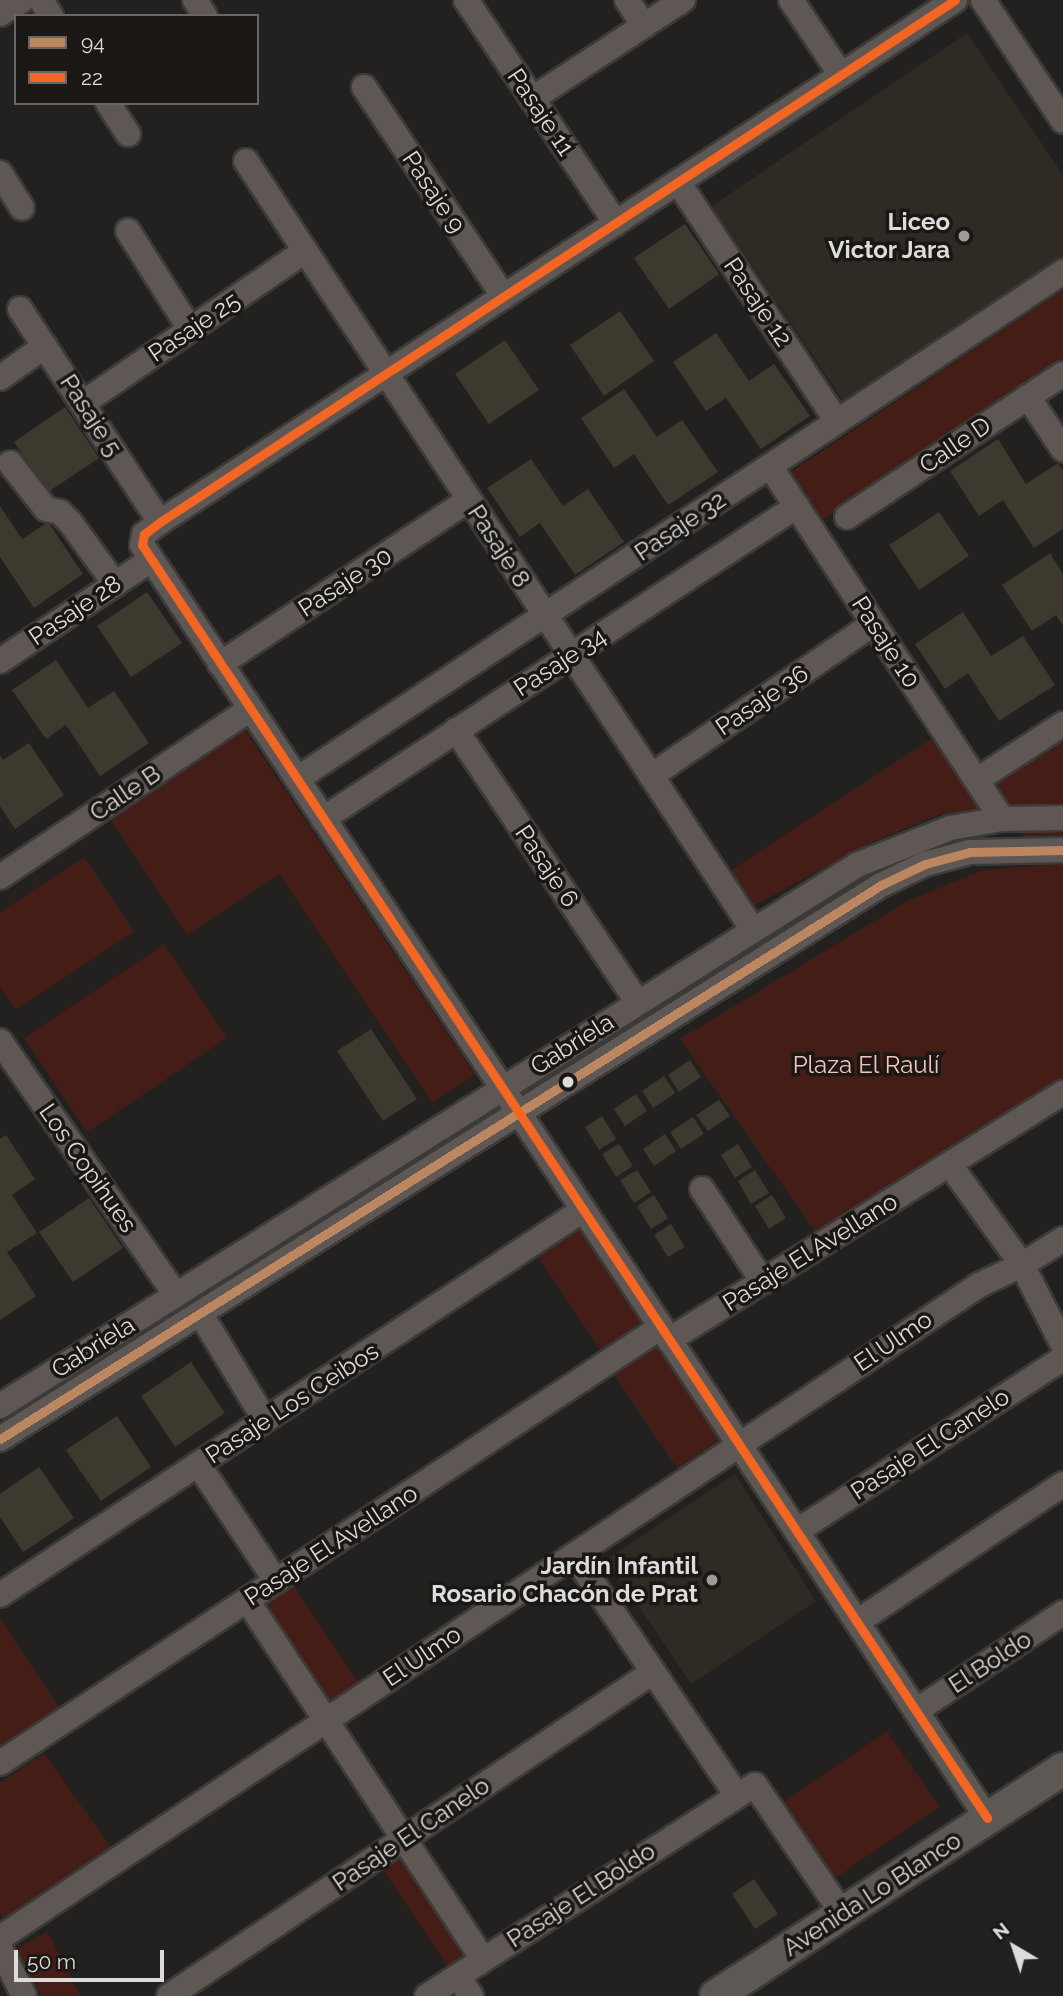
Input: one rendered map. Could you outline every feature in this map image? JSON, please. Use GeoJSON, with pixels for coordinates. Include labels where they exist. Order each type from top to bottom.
{"type":"FeatureCollection","features":[{"type":"Feature","properties":{"kind":"main road","name":"Avenida Lo Blanco"},"geometry":{"type":"LineString","coordinates":[[716,1996],[1063,1769]]}},
{"type":"Feature","properties":{"kind":"street"},"geometry":{"type":"LineString","coordinates":[[0,14],[22,0]]}},
{"type":"Feature","properties":{"kind":"street","name":"Pasaje 11"},"geometry":{"type":"LineString","coordinates":[[466,0],[616,223]]}},
{"type":"Feature","properties":{"kind":"street"},"geometry":{"type":"LineString","coordinates":[[627,0],[644,26]]}},
{"type":"Feature","properties":{"kind":"street"},"geometry":{"type":"LineString","coordinates":[[532,99],[683,0]]}},
{"type":"Feature","properties":{"kind":"street"},"geometry":{"type":"LineString","coordinates":[[791,0],[841,75]]}},
{"type":"Feature","properties":{"kind":"street"},"geometry":{"type":"LineString","coordinates":[[983,0],[1063,121]]}},
{"type":"Feature","properties":{"kind":"street","name":"Pasaje 28"},"geometry":{"type":"LineString","coordinates":[[0,660],[115,584],[147,549],[160,522],[952,1]]}},
{"type":"Feature","properties":{"kind":"street","name":"Pasaje 9"},"geometry":{"type":"LineString","coordinates":[[364,87],[504,297]]}},
{"type":"Feature","properties":{"kind":"street"},"geometry":{"type":"LineString","coordinates":[[109,105],[128,135]]}},
{"type":"Feature","properties":{"kind":"street","name":"Pasaje 8"},"geometry":{"type":"LineString","coordinates":[[246,162],[753,930]]}},
{"type":"Feature","properties":{"kind":"street"},"geometry":{"type":"LineString","coordinates":[[0,173],[22,208]]}},
{"type":"Feature","properties":{"kind":"street","name":"Pasaje 12"},"geometry":{"type":"LineString","coordinates":[[678,182],[837,421]]}},
{"type":"Feature","properties":{"kind":"street"},"geometry":{"type":"LineString","coordinates":[[128,231],[190,329]]}},
{"type":"Feature","properties":{"kind":"street","name":"Pasaje 25"},"geometry":{"type":"LineString","coordinates":[[83,403],[305,251]]}},
{"type":"Feature","properties":{"kind":"street","name":"Pasaje 32"},"geometry":{"type":"LineString","coordinates":[[297,779],[1063,272]]}},
{"type":"Feature","properties":{"kind":"street","name":"Pasaje 5"},"geometry":{"type":"LineString","coordinates":[[20,309],[160,522]]}},
{"type":"Feature","properties":{"kind":"street"},"geometry":{"type":"LineString","coordinates":[[0,378],[46,346]]}},
{"type":"Feature","properties":{"kind":"street","name":"Calle D"},"geometry":{"type":"LineString","coordinates":[[847,517],[1063,373]]}},
{"type":"Feature","properties":{"kind":"street"},"geometry":{"type":"LineString","coordinates":[[1028,397],[1063,449]]}},
{"type":"Feature","properties":{"kind":"street"},"geometry":{"type":"LineString","coordinates":[[10,463],[46,509],[60,512],[70,522],[115,584]]}},
{"type":"Feature","properties":{"kind":"street","name":"Pasaje 10"},"geometry":{"type":"LineString","coordinates":[[770,466],[1002,819]]}},
{"type":"Feature","properties":{"kind":"street","name":"Pasaje 30"},"geometry":{"type":"LineString","coordinates":[[220,664],[469,500]]}},
{"type":"Feature","properties":{"kind":"street","name":"Pasaje 34"},"geometry":{"type":"LineString","coordinates":[[323,818],[797,506]]}},
{"type":"Feature","properties":{"kind":"street"},"geometry":{"type":"LineString","coordinates":[[147,549],[220,664],[988,1818]]}},
{"type":"Feature","properties":{"kind":"street","name":"Pasaje 36"},"geometry":{"type":"LineString","coordinates":[[651,776],[873,624]]}},
{"type":"Feature","properties":{"kind":"street","name":"Calle B"},"geometry":{"type":"LineString","coordinates":[[0,877],[250,709]]}},
{"type":"Feature","properties":{"kind":"street"},"geometry":{"type":"LineString","coordinates":[[977,780],[1063,724]]}},
{"type":"Feature","properties":{"kind":"street","name":"Pasaje 6"},"geometry":{"type":"LineString","coordinates":[[456,730],[638,1003]]}},
{"type":"Feature","properties":{"kind":"street","name":"Gabriela"},"geometry":{"type":"LineString","coordinates":[[0,1406],[879,853],[926,835],[1002,819],[1063,818]]}},
{"type":"Feature","properties":{"kind":"street","name":"Gabriela"},"geometry":{"type":"LineString","coordinates":[[0,1439],[903,873],[970,852],[1063,850]]}},
{"type":"Feature","properties":{"kind":"street","name":"Los Copihues"},"geometry":{"type":"LineString","coordinates":[[0,1041],[175,1294]]}},
{"type":"Feature","properties":{"kind":"street","name":"Pasaje El Avellano"},"geometry":{"type":"LineString","coordinates":[[0,1763],[276,1581],[665,1333],[763,1282],[1063,1093]]}},
{"type":"Feature","properties":{"kind":"street"},"geometry":{"type":"LineString","coordinates":[[950,1165],[1022,1265],[1063,1345]]}},
{"type":"Feature","properties":{"kind":"street"},"geometry":{"type":"LineString","coordinates":[[702,1189],[763,1282]]}},
{"type":"Feature","properties":{"kind":"street","name":"Pasaje Los Ceibos"},"geometry":{"type":"LineString","coordinates":[[0,1595],[583,1210]]}},
{"type":"Feature","properties":{"kind":"street","name":"El Ulmo"},"geometry":{"type":"LineString","coordinates":[[1,1951],[326,1720],[979,1285],[1022,1265],[1063,1239]]}},
{"type":"Feature","properties":{"kind":"street"},"geometry":{"type":"LineString","coordinates":[[200,1313],[265,1420]]}},
{"type":"Feature","properties":{"kind":"street","name":"Pasaje El Canelo"},"geometry":{"type":"LineString","coordinates":[[796,1531],[1063,1357]]}},
{"type":"Feature","properties":{"kind":"street"},"geometry":{"type":"LineString","coordinates":[[198,1464],[276,1581]]}},
{"type":"Feature","properties":{"kind":"street"},"geometry":{"type":"LineString","coordinates":[[857,1622],[1063,1484]]}},
{"type":"Feature","properties":{"kind":"street"},"geometry":{"type":"LineString","coordinates":[[573,1555],[736,1794],[755,1785],[763,1792],[842,1913]]}},
{"type":"Feature","properties":{"kind":"street"},"geometry":{"type":"LineString","coordinates":[[247,1600],[483,1959]]}},
{"type":"Feature","properties":{"kind":"street","name":"El Boldo"},"geometry":{"type":"LineString","coordinates":[[916,1711],[1063,1613]]}},
{"type":"Feature","properties":{"kind":"street","name":"Pasaje El Canelo"},"geometry":{"type":"LineString","coordinates":[[169,1996],[653,1672]]}},
{"type":"Feature","properties":{"kind":"street","name":"Pasaje El Boldo"},"geometry":{"type":"LineString","coordinates":[[427,1996],[465,1986],[483,1959],[736,1794]]}},
{"type":"Feature","properties":{"kind":"street"},"geometry":{"type":"LineString","coordinates":[[1,1951],[24,1996]]}},
{"type":"Feature","properties":{"kind":"shaded area","name":"Liceo Victor Jara"},"geometry":{"type":"Polygon","coordinates":[[[967,33],[1063,175],[1063,258],[846,405],[712,206],[967,33]]]}},
{"type":"Feature","properties":{"kind":"shaded area","name":"Jardín Infantil Rosario Chacón de Prat"},"geometry":{"type":"Polygon","coordinates":[[[735,1474],[816,1601],[691,1684],[607,1559],[735,1474]]]}},
{"type":"Feature","properties":{"kind":"green space"},"geometry":{"type":"Polygon","coordinates":[[[1063,290],[1063,358],[823,519],[791,472],[1063,290]]]}},
{"type":"Feature","properties":{"kind":"green space"},"geometry":{"type":"Polygon","coordinates":[[[245,730],[475,1075],[432,1103],[279,874],[187,935],[111,820],[245,730]]]}},
{"type":"Feature","properties":{"kind":"green space","name":"Plaza El Raulí"},"geometry":{"type":"Polygon","coordinates":[[[1063,735],[1063,1080],[817,1234],[680,1039],[909,900],[983,870],[1041,865],[993,779],[1063,735]]]}},
{"type":"Feature","properties":{"kind":"green space"},"geometry":{"type":"Polygon","coordinates":[[[936,736],[985,809],[941,814],[872,842],[755,905],[731,870],[936,736]]]}},
{"type":"Feature","properties":{"kind":"green space"},"geometry":{"type":"Polygon","coordinates":[[[84,857],[134,932],[16,1010],[0,987],[0,912],[84,857]]]}},
{"type":"Feature","properties":{"kind":"green space"},"geometry":{"type":"Polygon","coordinates":[[[164,944],[227,1038],[87,1132],[24,1038],[164,944]]]}},
{"type":"Feature","properties":{"kind":"green space"},"geometry":{"type":"Polygon","coordinates":[[[581,1224],[646,1320],[601,1351],[536,1254],[581,1224]]]}},
{"type":"Feature","properties":{"kind":"green space"},"geometry":{"type":"Polygon","coordinates":[[[656,1341],[722,1438],[677,1468],[612,1372],[656,1341]]]}},
{"type":"Feature","properties":{"kind":"green space"},"geometry":{"type":"Polygon","coordinates":[[[293,1585],[362,1688],[330,1710],[261,1607],[293,1585]]]}},
{"type":"Feature","properties":{"kind":"green space"},"geometry":{"type":"Polygon","coordinates":[[[0,1618],[60,1709],[0,1749],[0,1618]]]}},
{"type":"Feature","properties":{"kind":"green space"},"geometry":{"type":"Polygon","coordinates":[[[887,1731],[939,1807],[821,1888],[769,1812],[887,1731]]]}},
{"type":"Feature","properties":{"kind":"green space"},"geometry":{"type":"Polygon","coordinates":[[[44,1753],[113,1851],[6,1924],[0,1912],[0,1783],[44,1753]]]}},
{"type":"Feature","properties":{"kind":"green space"},"geometry":{"type":"Polygon","coordinates":[[[405,1851],[471,1951],[448,1967],[381,1867],[405,1851]]]}},
{"type":"Feature","properties":{"kind":"green space"},"geometry":{"type":"Polygon","coordinates":[[[47,1931],[80,1996],[41,1996],[17,1950],[47,1931]]]}},
{"type":"Feature","properties":{"kind":"building"},"geometry":{"type":"Polygon","coordinates":[[[685,224],[719,274],[669,309],[634,258],[685,224]]]}},
{"type":"Feature","properties":{"kind":"building"},"geometry":{"type":"Polygon","coordinates":[[[620,311],[654,361],[604,396],[570,345],[620,311]]]}},
{"type":"Feature","properties":{"kind":"building"},"geometry":{"type":"Polygon","coordinates":[[[716,333],[749,381],[774,364],[810,416],[761,449],[726,398],[706,411],[673,362],[716,333]]]}},
{"type":"Feature","properties":{"kind":"building"},"geometry":{"type":"Polygon","coordinates":[[[505,340],[539,390],[489,424],[455,374],[505,340]]]}},
{"type":"Feature","properties":{"kind":"building"},"geometry":{"type":"Polygon","coordinates":[[[624,389],[657,437],[682,420],[718,472],[668,505],[634,454],[614,468],[581,418],[624,389]]]}},
{"type":"Feature","properties":{"kind":"building"},"geometry":{"type":"Polygon","coordinates":[[[65,407],[99,458],[48,492],[14,442],[65,407]]]}},
{"type":"Feature","properties":{"kind":"building"},"geometry":{"type":"Polygon","coordinates":[[[998,439],[1026,484],[1058,463],[1063,471],[1063,529],[1034,548],[1003,500],[979,516],[950,471],[998,439]]]}},
{"type":"Feature","properties":{"kind":"building"},"geometry":{"type":"Polygon","coordinates":[[[531,459],[563,506],[588,489],[624,542],[575,575],[540,523],[520,537],[487,488],[531,459]]]}},
{"type":"Feature","properties":{"kind":"building"},"geometry":{"type":"Polygon","coordinates":[[[0,506],[22,539],[48,522],[83,574],[34,608],[0,557],[0,506]]]}},
{"type":"Feature","properties":{"kind":"building"},"geometry":{"type":"Polygon","coordinates":[[[939,512],[969,556],[919,590],[889,545],[939,512]]]}},
{"type":"Feature","properties":{"kind":"building"},"geometry":{"type":"Polygon","coordinates":[[[1050,553],[1063,574],[1063,626],[1056,615],[1032,631],[1002,585],[1050,553]]]}},
{"type":"Feature","properties":{"kind":"building"},"geometry":{"type":"Polygon","coordinates":[[[147,592],[182,643],[131,677],[97,626],[147,592]]]}},
{"type":"Feature","properties":{"kind":"building"},"geometry":{"type":"Polygon","coordinates":[[[963,612],[991,656],[1023,636],[1055,685],[999,721],[968,673],[945,689],[915,644],[963,612]]]}},
{"type":"Feature","properties":{"kind":"building"},"geometry":{"type":"Polygon","coordinates":[[[56,660],[88,708],[114,691],[149,743],[100,776],[66,725],[46,739],[12,690],[56,660]]]}},
{"type":"Feature","properties":{"kind":"building"},"geometry":{"type":"Polygon","coordinates":[[[29,743],[64,795],[15,829],[0,806],[0,755],[3,760],[29,743]]]}},
{"type":"Feature","properties":{"kind":"building"},"geometry":{"type":"Polygon","coordinates":[[[371,1029],[417,1099],[383,1121],[337,1051],[371,1029]]]}},
{"type":"Feature","properties":{"kind":"building"},"geometry":{"type":"Polygon","coordinates":[[[690,1060],[701,1077],[679,1092],[668,1075],[690,1060]]]}},
{"type":"Feature","properties":{"kind":"building"},"geometry":{"type":"Polygon","coordinates":[[[664,1076],[675,1093],[653,1108],[642,1091],[664,1076]]]}},
{"type":"Feature","properties":{"kind":"building"},"geometry":{"type":"Polygon","coordinates":[[[636,1094],[647,1111],[625,1126],[614,1109],[636,1094]]]}},
{"type":"Feature","properties":{"kind":"building"},"geometry":{"type":"Polygon","coordinates":[[[719,1100],[730,1116],[708,1131],[696,1115],[719,1100]]]}},
{"type":"Feature","properties":{"kind":"building"},"geometry":{"type":"Polygon","coordinates":[[[602,1116],[616,1139],[599,1150],[585,1127],[602,1116]]]}},
{"type":"Feature","properties":{"kind":"building"},"geometry":{"type":"Polygon","coordinates":[[[693,1117],[704,1134],[681,1149],[670,1132],[693,1117]]]}},
{"type":"Feature","properties":{"kind":"building"},"geometry":{"type":"Polygon","coordinates":[[[665,1134],[676,1151],[654,1166],[643,1149],[665,1134]]]}},
{"type":"Feature","properties":{"kind":"building"},"geometry":{"type":"Polygon","coordinates":[[[6,1135],[35,1179],[12,1195],[37,1233],[7,1252],[36,1296],[0,1320],[0,1139],[6,1135]]]}},
{"type":"Feature","properties":{"kind":"building"},"geometry":{"type":"Polygon","coordinates":[[[619,1144],[633,1166],[616,1177],[602,1154],[619,1144]]]}},
{"type":"Feature","properties":{"kind":"building"},"geometry":{"type":"Polygon","coordinates":[[[738,1144],[752,1167],[735,1178],[721,1155],[738,1144]]]}},
{"type":"Feature","properties":{"kind":"building"},"geometry":{"type":"Polygon","coordinates":[[[637,1170],[651,1192],[634,1203],[620,1180],[637,1170]]]}},
{"type":"Feature","properties":{"kind":"building"},"geometry":{"type":"Polygon","coordinates":[[[755,1170],[769,1193],[751,1204],[738,1181],[755,1170]]]}},
{"type":"Feature","properties":{"kind":"building"},"geometry":{"type":"Polygon","coordinates":[[[654,1195],[668,1218],[651,1229],[637,1206],[654,1195]]]}},
{"type":"Feature","properties":{"kind":"building"},"geometry":{"type":"Polygon","coordinates":[[[772,1195],[786,1218],[769,1229],[755,1206],[772,1195]]]}},
{"type":"Feature","properties":{"kind":"building"},"geometry":{"type":"Polygon","coordinates":[[[89,1198],[123,1248],[73,1282],[39,1232],[89,1198]]]}},
{"type":"Feature","properties":{"kind":"building"},"geometry":{"type":"Polygon","coordinates":[[[671,1224],[685,1247],[668,1257],[654,1235],[671,1224]]]}},
{"type":"Feature","properties":{"kind":"building"},"geometry":{"type":"Polygon","coordinates":[[[191,1362],[225,1413],[175,1447],[141,1396],[191,1362]]]}},
{"type":"Feature","properties":{"kind":"building"},"geometry":{"type":"Polygon","coordinates":[[[117,1416],[151,1467],[101,1501],[66,1450],[117,1416]]]}},
{"type":"Feature","properties":{"kind":"building"},"geometry":{"type":"Polygon","coordinates":[[[39,1467],[74,1518],[23,1552],[0,1517],[0,1494],[39,1467]]]}},
{"type":"Feature","properties":{"kind":"building"},"geometry":{"type":"Polygon","coordinates":[[[754,1879],[778,1914],[755,1929],[732,1894],[754,1879]]]}},
{"type":"Feature","properties":{"kind":"transit line","name":"22"},"geometry":{"type":"LineString","coordinates":[[955,0],[160,522],[144,534],[142,545],[987,1818]]}},
{"type":"Feature","properties":{"kind":"transit line","name":"94"},"geometry":{"type":"LineString","coordinates":[[0,1439],[881,885],[925,864],[970,852],[1063,850]]}},
{"type":"Feature","properties":{"kind":"place","name":"Liceo Victor Jara"},"geometry":{"type":"Point","coordinates":[964,236]}},
{"type":"Feature","properties":{"kind":"place","name":"Jardín Infantil Rosario Chacón de Prat"},"geometry":{"type":"Point","coordinates":[712,1580]}}]}
